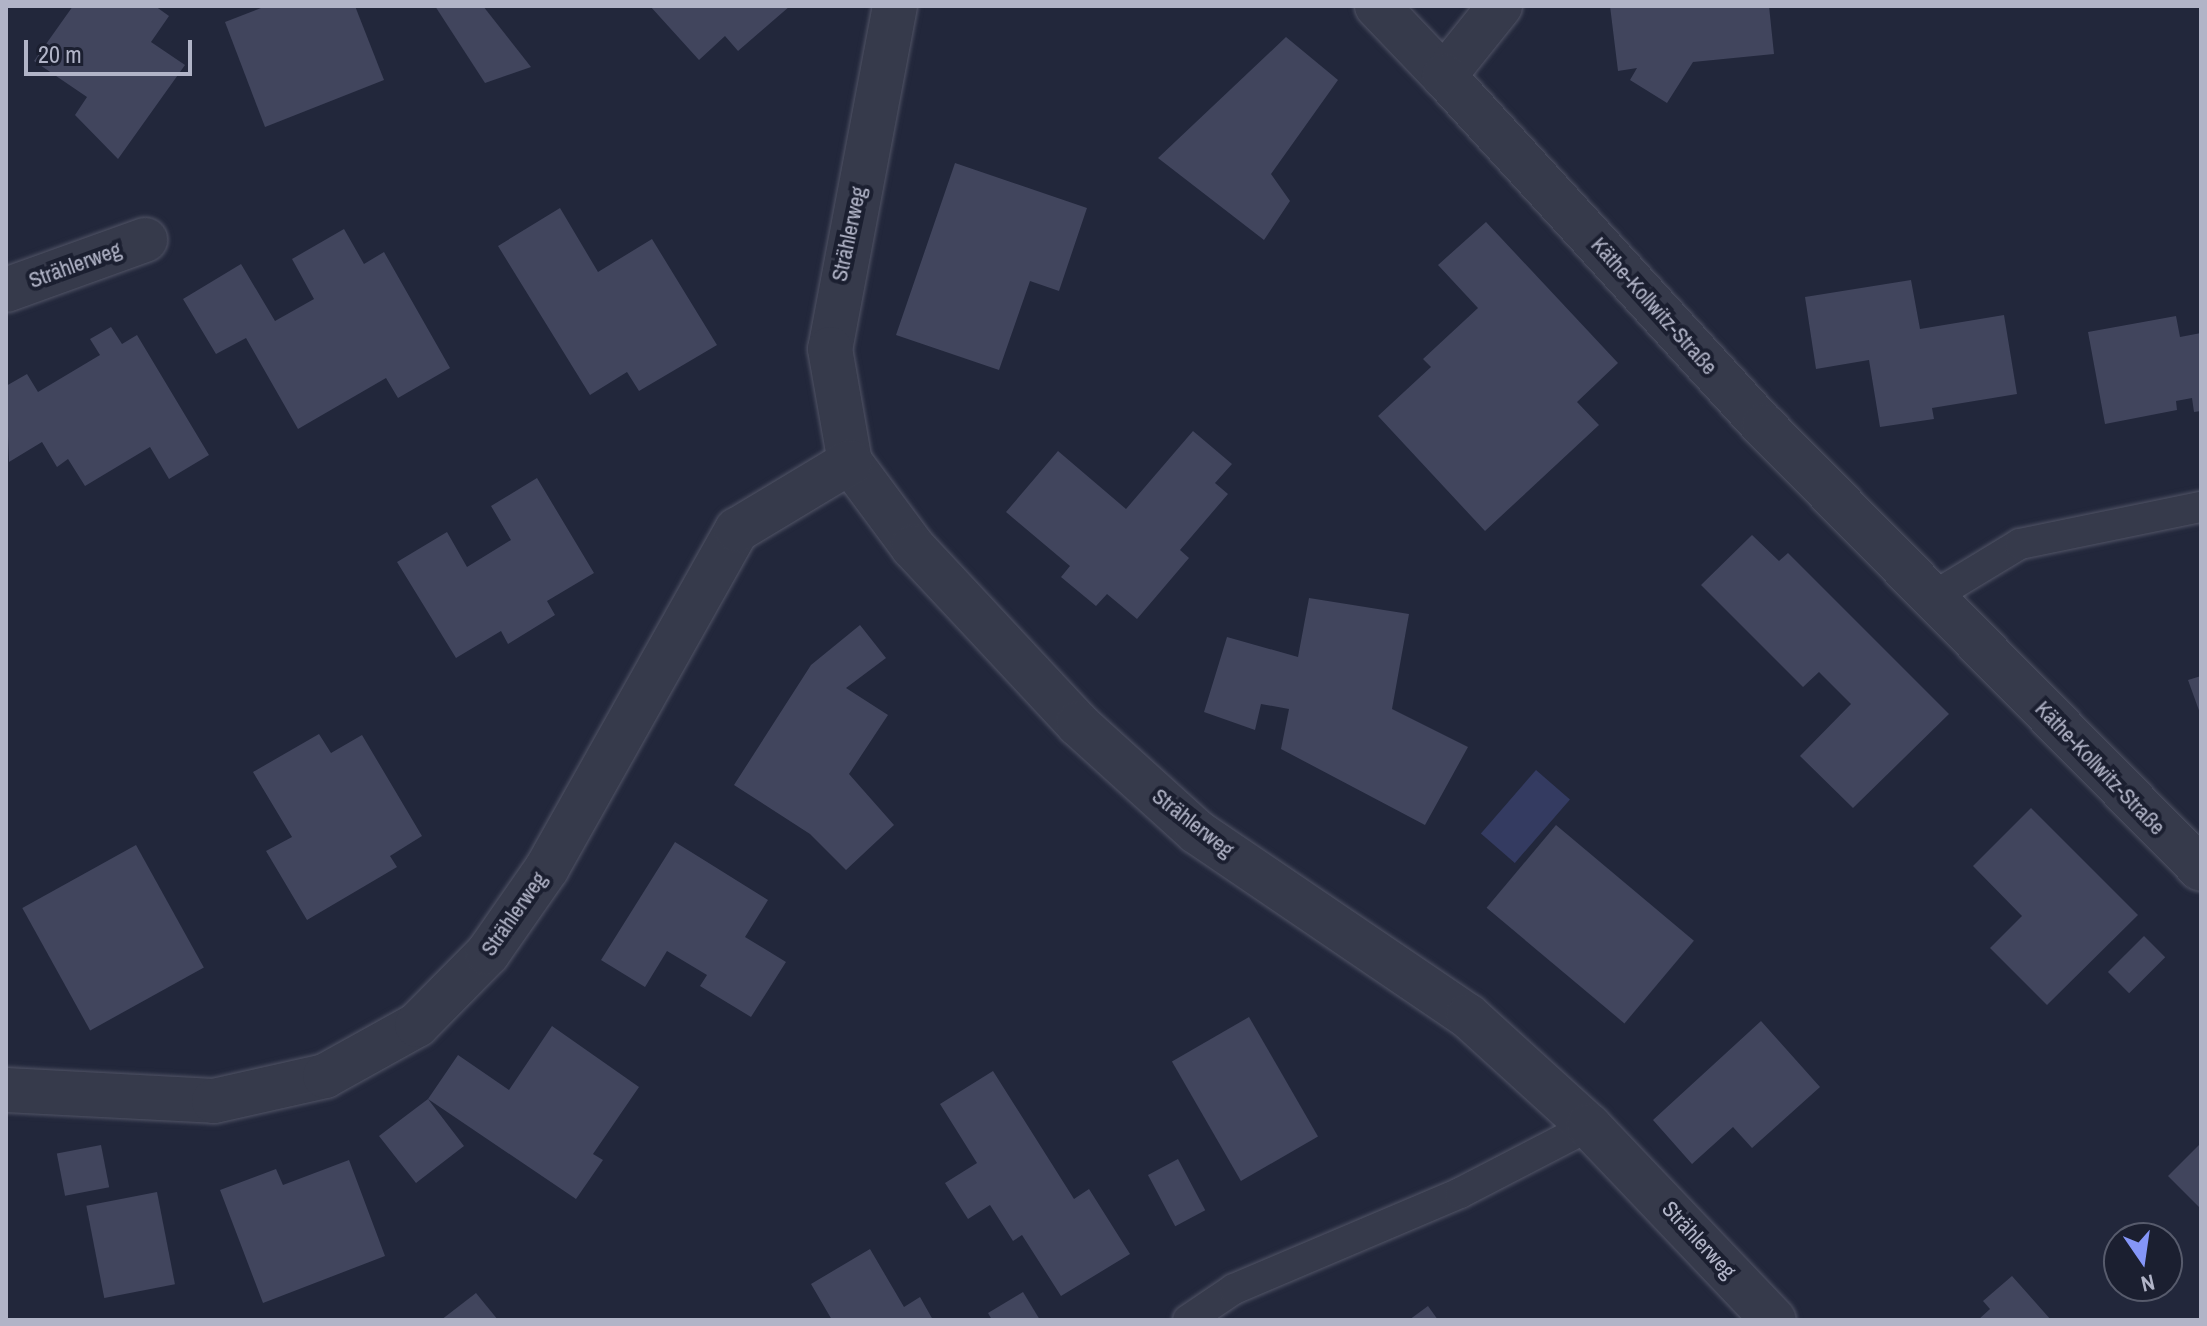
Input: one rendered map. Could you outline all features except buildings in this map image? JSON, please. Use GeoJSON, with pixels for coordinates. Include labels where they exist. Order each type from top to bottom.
{"type":"FeatureCollection","features":[{"type":"Feature","properties":{"kind":"street","name":"Strählerweg"},"geometry":{"type":"LineString","coordinates":[[895,6],[830,349],[850,462],[913,547],[1006,651],[1197,832],[1468,1016],[1589,1126],[1774,1320]]}},
{"type":"Feature","properties":{"kind":"street"},"geometry":{"type":"LineString","coordinates":[[1377,6],[1444,76],[1500,6]]}},
{"type":"Feature","properties":{"kind":"street","name":"Käthe-Kollwitz-Straße"},"geometry":{"type":"LineString","coordinates":[[1444,76],[1764,426],[2201,869]]}},
{"type":"Feature","properties":{"kind":"street","name":"Strählerweg"},"geometry":{"type":"LineString","coordinates":[[6,290],[145,240]]}},
{"type":"Feature","properties":{"kind":"street","name":"Strählerweg"},"geometry":{"type":"LineString","coordinates":[[6,1090],[214,1101],[325,1076],[417,1025],[488,953],[547,868],[737,530],[850,462]]}},
{"type":"Feature","properties":{"kind":"lane"},"geometry":{"type":"LineString","coordinates":[[1934,596],[2020,544],[2201,507]]}},
{"type":"Feature","properties":{"kind":"lane"},"geometry":{"type":"LineString","coordinates":[[1188,1320],[1234,1289],[1460,1193],[1589,1126]]}},
{"type":"Feature","properties":{"kind":"water"},"geometry":{"type":"Polygon","coordinates":[[[1536,770],[1570,800],[1515,863],[1481,833],[1536,770]]]}}]}
